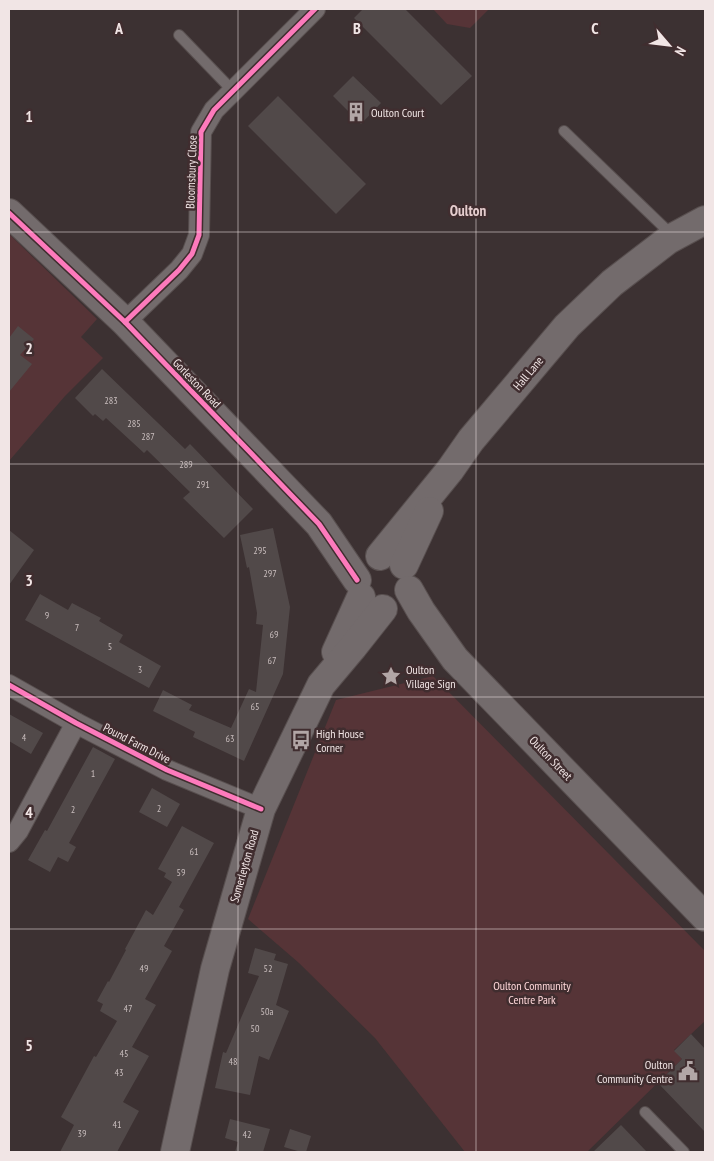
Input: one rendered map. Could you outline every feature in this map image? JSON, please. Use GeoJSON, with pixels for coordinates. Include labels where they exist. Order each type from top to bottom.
{"type":"FeatureCollection","features":[{"type":"Feature","properties":{"kind":"main road","name":"Gorleston Road"},"geometry":{"type":"LineString","coordinates":[[9,213],[125,322],[319,524],[383,583]]}},
{"type":"Feature","properties":{"kind":"main road","name":"Hall Lane"},"geometry":{"type":"LineString","coordinates":[[383,583],[450,470],[471,440],[567,326],[612,282],[668,240],[705,220]]}},
{"type":"Feature","properties":{"kind":"main road","name":"Oulton Street"},"geometry":{"type":"LineString","coordinates":[[383,583],[705,917]]}},
{"type":"Feature","properties":{"kind":"main road","name":"Somerleyton Road"},"geometry":{"type":"LineString","coordinates":[[174,1152],[214,968],[261,809],[321,685],[383,583]]}},
{"type":"Feature","properties":{"kind":"street","name":"Bloomsbury Close"},"geometry":{"type":"LineString","coordinates":[[125,322],[179,270],[192,254],[199,235],[201,132],[214,110],[314,9]]}},
{"type":"Feature","properties":{"kind":"street","name":"Pound Farm Drive"},"geometry":{"type":"LineString","coordinates":[[9,685],[76,723],[167,770],[261,809]]}},
{"type":"Feature","properties":{"kind":"street"},"geometry":{"type":"LineString","coordinates":[[9,842],[18,831],[76,723]]}},
{"type":"Feature","properties":{"kind":"lane"},"geometry":{"type":"LineString","coordinates":[[179,35],[233,91]]}},
{"type":"Feature","properties":{"kind":"lane"},"geometry":{"type":"LineString","coordinates":[[564,131],[674,237]]}},
{"type":"Feature","properties":{"kind":"lane"},"geometry":{"type":"LineString","coordinates":[[645,1112],[684,1152]]}},
{"type":"Feature","properties":{"kind":"green space"},"geometry":{"type":"Polygon","coordinates":[[[433,9],[489,9],[470,28],[447,24],[433,9]]]}},
{"type":"Feature","properties":{"kind":"green space"},"geometry":{"type":"Polygon","coordinates":[[[9,234],[97,319],[81,337],[103,358],[65,396],[9,461],[9,234]]]}},
{"type":"Feature","properties":{"kind":"green space","name":"Oulton Community Centre Park"},"geometry":{"type":"Polygon","coordinates":[[[433,676],[705,951],[705,1021],[674,1050],[682,1059],[587,1152],[465,1152],[375,1038],[299,963],[248,919],[336,700],[433,676]]]}},
{"type":"Feature","properties":{"kind":"building"},"geometry":{"type":"Polygon","coordinates":[[[363,9],[405,9],[472,76],[441,105],[354,18],[363,9]]]}},
{"type":"Feature","properties":{"kind":"building"},"geometry":{"type":"Polygon","coordinates":[[[353,76],[381,103],[361,124],[333,96],[353,76]]]}},
{"type":"Feature","properties":{"kind":"building"},"geometry":{"type":"Polygon","coordinates":[[[278,96],[366,184],[336,214],[248,126],[278,96]]]}},
{"type":"Feature","properties":{"kind":"building"},"geometry":{"type":"Polygon","coordinates":[[[18,326],[34,339],[20,355],[32,364],[9,392],[9,338],[18,326]]]}},
{"type":"Feature","properties":{"kind":"building"},"geometry":{"type":"Polygon","coordinates":[[[102,369],[185,449],[190,444],[253,509],[224,538],[183,498],[190,492],[147,450],[144,453],[106,418],[103,421],[95,414],[93,416],[75,398],[102,369]]]}},
{"type":"Feature","properties":{"kind":"building"},"geometry":{"type":"Polygon","coordinates":[[[273,528],[290,607],[283,674],[244,761],[193,737],[195,732],[153,711],[163,690],[192,705],[189,710],[231,728],[249,689],[256,692],[263,625],[256,624],[257,613],[249,567],[247,568],[240,535],[273,528]]]}},
{"type":"Feature","properties":{"kind":"building"},"geometry":{"type":"Polygon","coordinates":[[[9,530],[34,550],[9,585],[9,530]]]}},
{"type":"Feature","properties":{"kind":"building"},"geometry":{"type":"Polygon","coordinates":[[[40,594],[68,610],[72,603],[101,618],[99,621],[123,635],[119,642],[161,666],[149,688],[25,620],[40,594]]]}},
{"type":"Feature","properties":{"kind":"building"},"geometry":{"type":"Polygon","coordinates":[[[9,714],[43,733],[31,754],[9,741],[9,714]]]}},
{"type":"Feature","properties":{"kind":"building"},"geometry":{"type":"Polygon","coordinates":[[[93,747],[115,759],[69,843],[76,847],[68,862],[58,857],[50,872],[28,860],[45,830],[47,831],[93,747]]]}},
{"type":"Feature","properties":{"kind":"building"},"geometry":{"type":"Polygon","coordinates":[[[152,788],[180,804],[167,827],[139,812],[152,788]]]}},
{"type":"Feature","properties":{"kind":"building"},"geometry":{"type":"Polygon","coordinates":[[[182,826],[214,843],[179,907],[184,910],[164,946],[172,951],[145,999],[156,1005],[132,1047],[149,1056],[123,1102],[139,1111],[117,1152],[60,1152],[74,1125],[61,1117],[94,1056],[96,1057],[117,1021],[100,1011],[103,1004],[97,1001],[109,982],[146,910],[153,915],[172,882],[164,877],[166,873],[158,869],[182,826]]]}},
{"type":"Feature","properties":{"kind":"building"},"geometry":{"type":"Polygon","coordinates":[[[255,948],[276,954],[274,960],[288,964],[276,1005],[289,1011],[269,1060],[259,1056],[250,1095],[215,1088],[223,1052],[226,1053],[259,976],[248,973],[255,948]]]}},
{"type":"Feature","properties":{"kind":"building","name":"Oulton Community Centre"},"geometry":{"type":"Polygon","coordinates":[[[691,1034],[705,1049],[705,1132],[658,1083],[682,1059],[674,1051],[691,1034]]]}},
{"type":"Feature","properties":{"kind":"building"},"geometry":{"type":"Polygon","coordinates":[[[230,1119],[270,1129],[263,1152],[235,1152],[238,1142],[225,1138],[230,1119]]]}},
{"type":"Feature","properties":{"kind":"building"},"geometry":{"type":"Polygon","coordinates":[[[621,1125],[647,1152],[593,1152],[621,1125]]]}},
{"type":"Feature","properties":{"kind":"building"},"geometry":{"type":"Polygon","coordinates":[[[290,1129],[311,1136],[306,1152],[284,1147],[290,1129]]]}},
{"type":"Feature","properties":{"kind":"cycle path"},"geometry":{"type":"LineString","coordinates":[[125,322],[179,270],[192,254],[199,235],[201,132],[214,110],[315,9]]}},
{"type":"Feature","properties":{"kind":"cycle path"},"geometry":{"type":"LineString","coordinates":[[9,213],[125,322],[319,524],[357,580]]}},
{"type":"Feature","properties":{"kind":"cycle path"},"geometry":{"type":"LineString","coordinates":[[9,685],[76,723],[167,770],[261,809]]}},
{"type":"Feature","properties":{"kind":"place","name":"Oulton Court"},"geometry":{"type":"Point","coordinates":[356,112]}},
{"type":"Feature","properties":{"kind":"place","name":"Oulton Village Sign"},"geometry":{"type":"Point","coordinates":[391,676]}},
{"type":"Feature","properties":{"kind":"place","name":"High House Corner"},"geometry":{"type":"Point","coordinates":[301,740]}},
{"type":"Feature","properties":{"kind":"place","name":"Oulton Community Centre"},"geometry":{"type":"Point","coordinates":[688,1071]}},
{"type":"Feature","properties":{"kind":"district","name":"Oulton"},"geometry":{"type":"Point","coordinates":[468,210]}}]}
